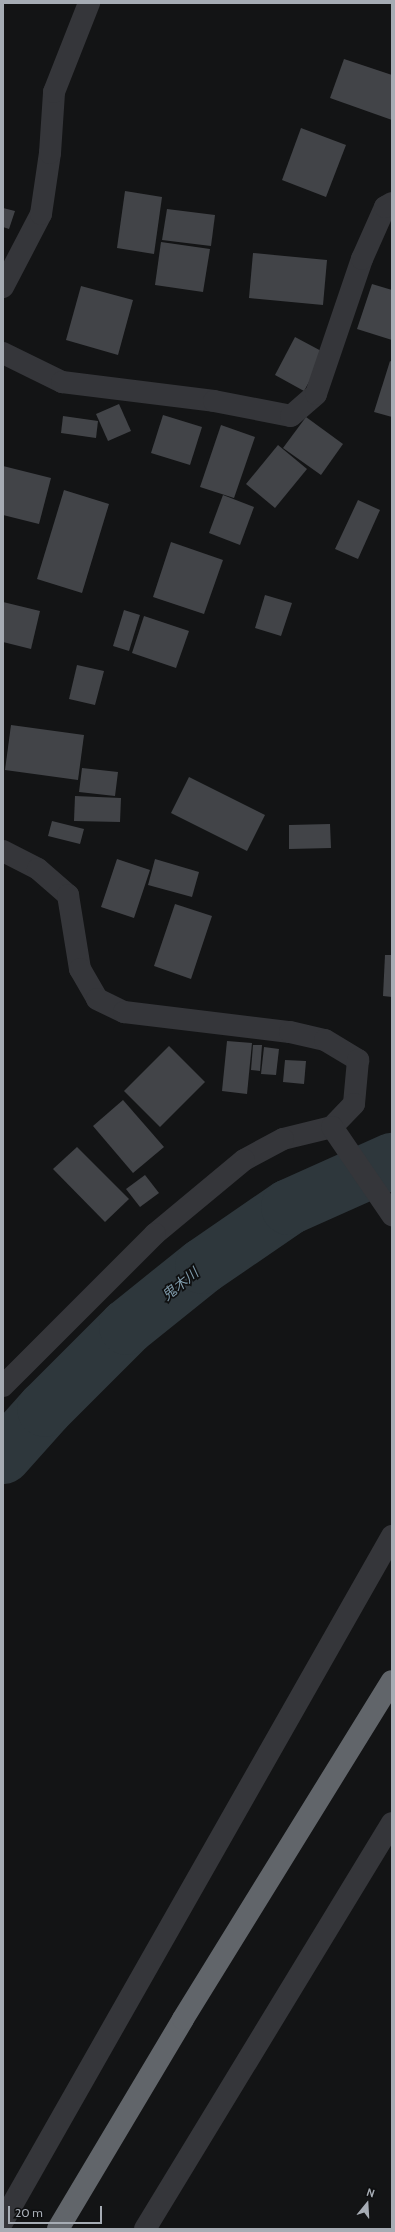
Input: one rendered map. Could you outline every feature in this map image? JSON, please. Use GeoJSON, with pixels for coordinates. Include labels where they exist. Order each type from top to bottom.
{"type":"FeatureCollection","features":[{"type":"Feature","properties":{"kind":"highway"},"geometry":{"type":"LineString","coordinates":[[58,2229],[183,2019],[392,1680]]}},
{"type":"Feature","properties":{"kind":"street"},"geometry":{"type":"LineString","coordinates":[[3,286],[41,214],[50,153],[54,92],[89,3]]}},
{"type":"Feature","properties":{"kind":"street"},"geometry":{"type":"LineString","coordinates":[[3,353],[62,382],[214,402],[291,416],[316,394],[362,259],[385,207],[392,203]]}},
{"type":"Feature","properties":{"kind":"street"},"geometry":{"type":"LineString","coordinates":[[3,851],[38,869],[68,895],[80,969],[97,999],[124,1012],[290,1032],[325,1040],[358,1060],[354,1104],[333,1128],[283,1139],[244,1160],[155,1234],[3,1386]]}},
{"type":"Feature","properties":{"kind":"street"},"geometry":{"type":"LineString","coordinates":[[333,1128],[392,1215]]}},
{"type":"Feature","properties":{"kind":"street"},"geometry":{"type":"LineString","coordinates":[[3,2221],[392,1536]]}},
{"type":"Feature","properties":{"kind":"street"},"geometry":{"type":"LineString","coordinates":[[145,2229],[392,1823]]}},
{"type":"Feature","properties":{"kind":"building"},"geometry":{"type":"Polygon","coordinates":[[[344,59],[392,75],[392,120],[330,98],[344,59]]]}},
{"type":"Feature","properties":{"kind":"building"},"geometry":{"type":"Polygon","coordinates":[[[301,128],[346,145],[326,197],[282,180],[301,128]]]}},
{"type":"Feature","properties":{"kind":"building"},"geometry":{"type":"Polygon","coordinates":[[[125,191],[162,197],[154,254],[117,248],[125,191]]]}},
{"type":"Feature","properties":{"kind":"building"},"geometry":{"type":"Polygon","coordinates":[[[3,208],[15,211],[9,229],[3,227],[3,208]]]}},
{"type":"Feature","properties":{"kind":"building"},"geometry":{"type":"Polygon","coordinates":[[[167,209],[215,215],[211,246],[162,240],[167,209]]]}},
{"type":"Feature","properties":{"kind":"building"},"geometry":{"type":"Polygon","coordinates":[[[161,242],[210,249],[203,292],[155,285],[161,242]]]}},
{"type":"Feature","properties":{"kind":"building"},"geometry":{"type":"Polygon","coordinates":[[[253,253],[327,260],[323,305],[249,298],[253,253]]]}},
{"type":"Feature","properties":{"kind":"building"},"geometry":{"type":"Polygon","coordinates":[[[372,284],[392,290],[392,340],[357,329],[372,284]]]}},
{"type":"Feature","properties":{"kind":"building"},"geometry":{"type":"Polygon","coordinates":[[[81,286],[133,300],[118,355],[66,340],[81,286]]]}},
{"type":"Feature","properties":{"kind":"building"},"geometry":{"type":"Polygon","coordinates":[[[295,337],[325,353],[304,391],[275,375],[295,337]]]}},
{"type":"Feature","properties":{"kind":"building"},"geometry":{"type":"Polygon","coordinates":[[[390,361],[392,362],[392,417],[374,412],[390,361]]]}},
{"type":"Feature","properties":{"kind":"building"},"geometry":{"type":"Polygon","coordinates":[[[119,404],[131,431],[108,441],[96,414],[119,404]]]}},
{"type":"Feature","properties":{"kind":"building"},"geometry":{"type":"Polygon","coordinates":[[[163,415],[202,427],[190,465],[151,453],[163,415]]]}},
{"type":"Feature","properties":{"kind":"building"},"geometry":{"type":"Polygon","coordinates":[[[63,416],[98,421],[96,438],[61,433],[63,416]]]}},
{"type":"Feature","properties":{"kind":"building"},"geometry":{"type":"Polygon","coordinates":[[[306,417],[343,444],[321,475],[283,448],[306,417]]]}},
{"type":"Feature","properties":{"kind":"building"},"geometry":{"type":"Polygon","coordinates":[[[221,425],[255,437],[234,498],[200,487],[221,425]]]}},
{"type":"Feature","properties":{"kind":"building"},"geometry":{"type":"Polygon","coordinates":[[[278,445],[307,469],[275,508],[246,484],[278,445]]]}},
{"type":"Feature","properties":{"kind":"building"},"geometry":{"type":"Polygon","coordinates":[[[3,466],[51,478],[39,524],[3,515],[3,466]]]}},
{"type":"Feature","properties":{"kind":"building"},"geometry":{"type":"Polygon","coordinates":[[[64,490],[109,504],[82,593],[37,579],[64,490]]]}},
{"type":"Feature","properties":{"kind":"building"},"geometry":{"type":"Polygon","coordinates":[[[223,495],[254,507],[240,545],[209,533],[223,495]]]}},
{"type":"Feature","properties":{"kind":"building"},"geometry":{"type":"Polygon","coordinates":[[[358,500],[380,510],[358,559],[335,549],[358,500]]]}},
{"type":"Feature","properties":{"kind":"building"},"geometry":{"type":"Polygon","coordinates":[[[171,542],[223,560],[204,614],[153,597],[171,542]]]}},
{"type":"Feature","properties":{"kind":"building"},"geometry":{"type":"Polygon","coordinates":[[[265,595],[292,603],[281,636],[255,628],[265,595]]]}},
{"type":"Feature","properties":{"kind":"building"},"geometry":{"type":"Polygon","coordinates":[[[3,602],[40,611],[31,649],[3,642],[3,602]]]}},
{"type":"Feature","properties":{"kind":"building"},"geometry":{"type":"Polygon","coordinates":[[[124,610],[140,615],[129,651],[113,646],[124,610]]]}},
{"type":"Feature","properties":{"kind":"building"},"geometry":{"type":"Polygon","coordinates":[[[144,616],[189,631],[176,668],[132,653],[144,616]]]}},
{"type":"Feature","properties":{"kind":"building"},"geometry":{"type":"Polygon","coordinates":[[[77,665],[104,671],[95,705],[69,699],[77,665]]]}},
{"type":"Feature","properties":{"kind":"building"},"geometry":{"type":"Polygon","coordinates":[[[11,725],[84,735],[78,780],[5,770],[11,725]]]}},
{"type":"Feature","properties":{"kind":"building"},"geometry":{"type":"Polygon","coordinates":[[[82,768],[118,772],[115,796],[79,792],[82,768]]]}},
{"type":"Feature","properties":{"kind":"building"},"geometry":{"type":"Polygon","coordinates":[[[189,777],[265,815],[247,851],[171,813],[189,777]]]}},
{"type":"Feature","properties":{"kind":"building"},"geometry":{"type":"Polygon","coordinates":[[[75,796],[121,798],[120,822],[74,821],[75,796]]]}},
{"type":"Feature","properties":{"kind":"building"},"geometry":{"type":"Polygon","coordinates":[[[52,821],[84,829],[80,844],[48,836],[52,821]]]}},
{"type":"Feature","properties":{"kind":"building"},"geometry":{"type":"Polygon","coordinates":[[[330,824],[331,848],[289,849],[289,825],[330,824]]]}},
{"type":"Feature","properties":{"kind":"building"},"geometry":{"type":"Polygon","coordinates":[[[117,859],[150,870],[134,918],[101,907],[117,859]]]}},
{"type":"Feature","properties":{"kind":"building"},"geometry":{"type":"Polygon","coordinates":[[[155,859],[199,872],[192,897],[148,885],[155,859]]]}},
{"type":"Feature","properties":{"kind":"building"},"geometry":{"type":"Polygon","coordinates":[[[175,904],[212,916],[191,979],[154,966],[175,904]]]}},
{"type":"Feature","properties":{"kind":"building"},"geometry":{"type":"Polygon","coordinates":[[[385,955],[392,955],[392,997],[383,996],[385,955]]]}},
{"type":"Feature","properties":{"kind":"building"},"geometry":{"type":"Polygon","coordinates":[[[227,1041],[252,1043],[247,1094],[222,1091],[227,1041]]]}},
{"type":"Feature","properties":{"kind":"building"},"geometry":{"type":"Polygon","coordinates":[[[253,1045],[262,1045],[260,1071],[251,1070],[253,1045]]]}},
{"type":"Feature","properties":{"kind":"building"},"geometry":{"type":"Polygon","coordinates":[[[169,1046],[205,1082],[160,1127],[124,1091],[169,1046]]]}},
{"type":"Feature","properties":{"kind":"building"},"geometry":{"type":"Polygon","coordinates":[[[264,1047],[279,1049],[276,1075],[261,1074],[264,1047]]]}},
{"type":"Feature","properties":{"kind":"building"},"geometry":{"type":"Polygon","coordinates":[[[285,1060],[306,1061],[304,1084],[283,1082],[285,1060]]]}},
{"type":"Feature","properties":{"kind":"building"},"geometry":{"type":"Polygon","coordinates":[[[123,1100],[164,1147],[133,1173],[93,1126],[123,1100]]]}},
{"type":"Feature","properties":{"kind":"building"},"geometry":{"type":"Polygon","coordinates":[[[77,1147],[129,1199],[105,1222],[53,1169],[77,1147]]]}},
{"type":"Feature","properties":{"kind":"building"},"geometry":{"type":"Polygon","coordinates":[[[145,1175],[159,1193],[140,1207],[126,1189],[145,1175]]]}},
{"type":"Feature","properties":{"kind":"waterway","name":"鬼木川"},"geometry":{"type":"LineString","coordinates":[[3,1456],[45,1409],[127,1327],[203,1266],[289,1207],[392,1161]]}},
{"type":"Feature","properties":{"kind":"waterway"},"geometry":{"type":"LineString","coordinates":[[381,1166],[392,1182]]}}]}
